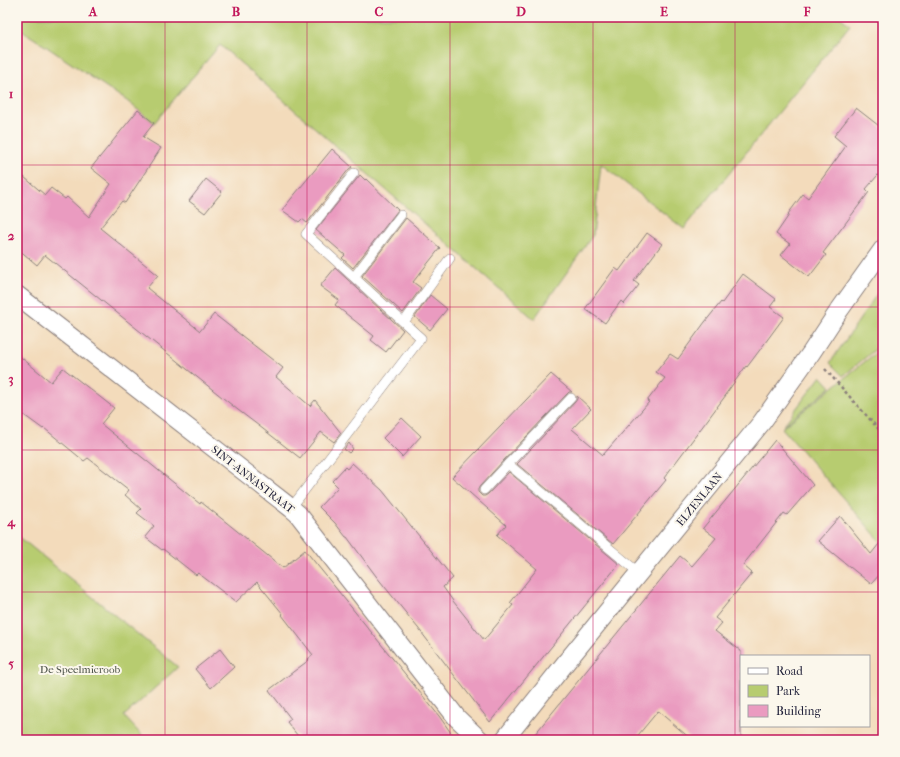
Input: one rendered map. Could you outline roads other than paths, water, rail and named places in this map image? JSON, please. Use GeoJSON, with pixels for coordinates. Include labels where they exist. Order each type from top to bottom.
{"type":"FeatureCollection","features":[{"type":"Feature","properties":{"kind":"street","name":"ELZENLAAN"},"geometry":{"type":"LineString","coordinates":[[504,740],[762,422],[883,249]]}},
{"type":"Feature","properties":{"kind":"street","name":"SINT-ANNASTRAAT"},"geometry":{"type":"LineString","coordinates":[[17,294],[298,514],[457,718],[480,740]]}},
{"type":"Feature","properties":{"kind":"lane"},"geometry":{"type":"LineString","coordinates":[[291,508],[421,338],[306,234],[354,173]]}},
{"type":"Feature","properties":{"kind":"lane"},"geometry":{"type":"LineString","coordinates":[[354,277],[401,215]]}},
{"type":"Feature","properties":{"kind":"lane"},"geometry":{"type":"LineString","coordinates":[[404,322],[450,258]]}},
{"type":"Feature","properties":{"kind":"lane"},"geometry":{"type":"LineString","coordinates":[[484,490],[571,398]]}},
{"type":"Feature","properties":{"kind":"lane"},"geometry":{"type":"LineString","coordinates":[[508,464],[639,573]]}},
{"type":"Feature","properties":{"kind":"park label","name":"De Speelmicroob"},"geometry":{"type":"Point","coordinates":[80,669]}}]}
